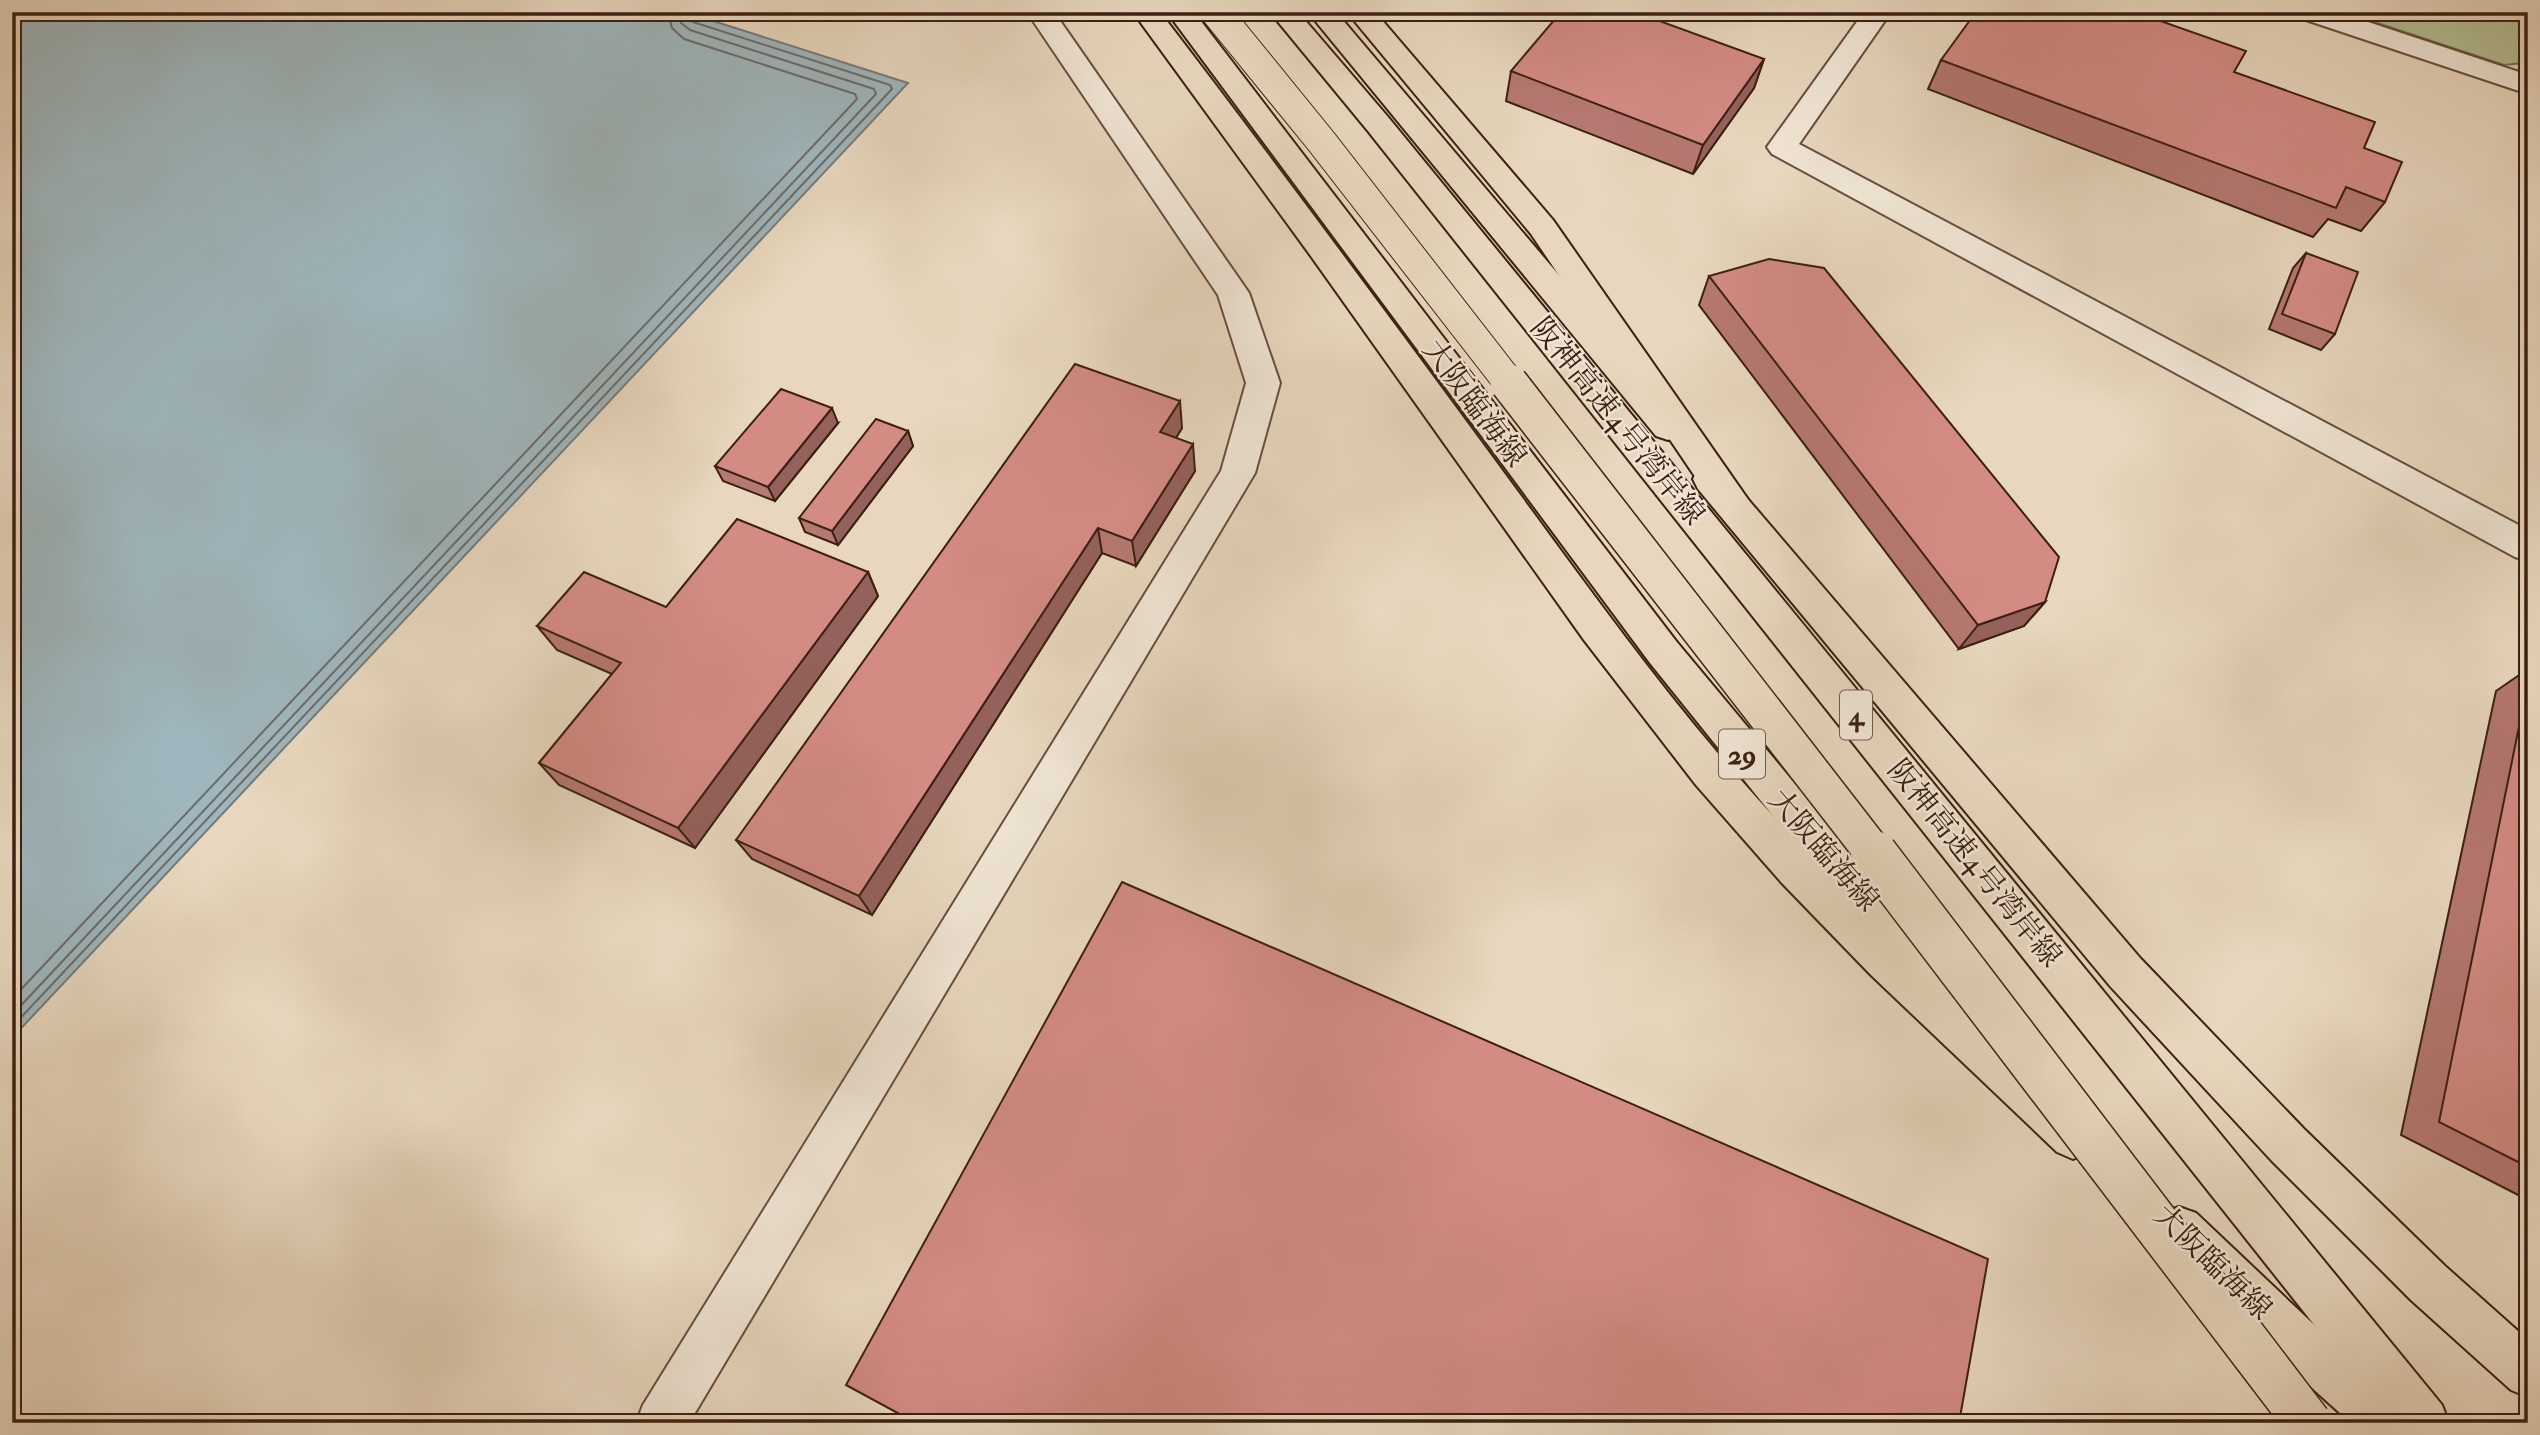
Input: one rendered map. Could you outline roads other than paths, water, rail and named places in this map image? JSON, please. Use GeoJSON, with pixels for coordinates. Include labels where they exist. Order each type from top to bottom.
{"type":"FeatureCollection","features":[{"type":"Feature","properties":{"kind":"main road"},"geometry":{"type":"LineString","coordinates":[[1146,12],[1309,231],[1632,676],[1709,771],[1794,869],[1887,965],[1980,1053],[2172,1224]]}},
{"type":"Feature","properties":{"kind":"main road","name":"大阪臨海線"},"geometry":{"type":"LineString","coordinates":[[1180,12],[1288,151],[1650,638],[1733,744],[1931,974],[2035,1086],[2172,1224],[2309,1353],[2389,1423]]}},
{"type":"Feature","properties":{"kind":"main road","name":"阪神高速4号湾岸線"},"geometry":{"type":"LineString","coordinates":[[1216,12],[1321,141],[1885,868],[2308,1423]]}},
{"type":"Feature","properties":{"kind":"main road","name":"阪神高速4号湾岸線"},"geometry":{"type":"LineString","coordinates":[[1283,12],[1534,317],[2424,1423]]}},
{"type":"Feature","properties":{"kind":"main road"},"geometry":{"type":"LineString","coordinates":[[1321,12],[2125,972],[2288,1145],[2428,1283],[2528,1373]]}},
{"type":"Feature","properties":{"kind":"main road"},"geometry":{"type":"LineString","coordinates":[[1360,12],[1542,227],[1735,508]]}},
{"type":"Feature","properties":{"kind":"street"},"geometry":{"type":"LineString","coordinates":[[661,1423],[1238,473],[1263,383],[1233,293],[1040,12]]}},
{"type":"Feature","properties":{"kind":"street"},"geometry":{"type":"LineString","coordinates":[[1878,12],[1782,147],[2528,547]]}},
{"type":"Feature","properties":{"kind":"street"},"geometry":{"type":"LineString","coordinates":[[2310,12],[2528,85]]}},
{"type":"Feature","properties":{"kind":"water"},"geometry":{"type":"Polygon","coordinates":[[[12,12],[685,12],[908,83],[12,1038],[12,12]]]}}]}
